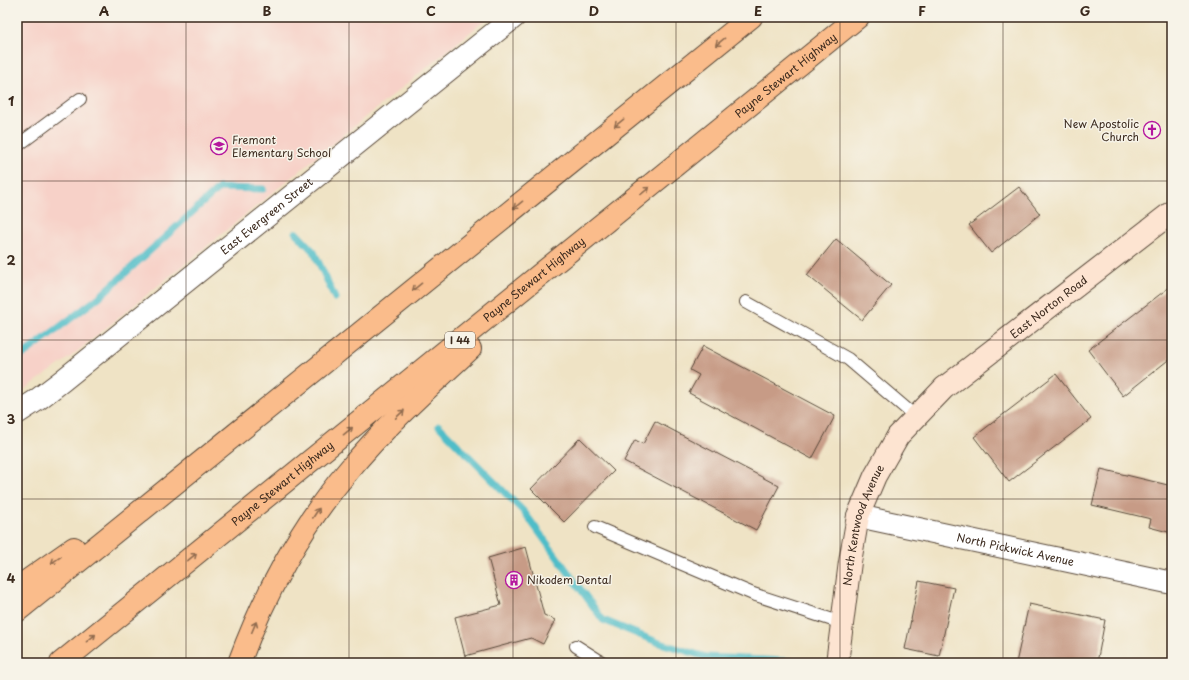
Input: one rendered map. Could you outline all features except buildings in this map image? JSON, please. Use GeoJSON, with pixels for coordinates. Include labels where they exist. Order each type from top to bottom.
{"type":"FeatureCollection","features":[{"type":"Feature","properties":{"kind":"highway"},"geometry":{"type":"LineString","coordinates":[[17,611],[750,17]]}},
{"type":"Feature","properties":{"kind":"highway","name":"Payne Stewart Highway"},"geometry":{"type":"LineString","coordinates":[[61,663],[858,17]]}},
{"type":"Feature","properties":{"kind":"highway"},"geometry":{"type":"LineString","coordinates":[[239,663],[258,618],[296,545],[318,511],[347,472],[396,418],[625,207]]}},
{"type":"Feature","properties":{"kind":"highway"},"geometry":{"type":"LineString","coordinates":[[17,588],[248,424]]}},
{"type":"Feature","properties":{"kind":"main road","name":"East Norton Road"},"geometry":{"type":"LineString","coordinates":[[922,411],[944,388],[1170,216]]}},
{"type":"Feature","properties":{"kind":"main road","name":"North Kentwood Avenue"},"geometry":{"type":"LineString","coordinates":[[837,663],[850,562],[858,516],[875,476],[898,436],[922,411]]}},
{"type":"Feature","properties":{"kind":"street","name":"East Evergreen Street"},"geometry":{"type":"LineString","coordinates":[[17,413],[62,382],[514,17]]}},
{"type":"Feature","properties":{"kind":"street","name":"North Pickwick Avenue"},"geometry":{"type":"LineString","coordinates":[[858,516],[1172,583]]}},
{"type":"Feature","properties":{"kind":"lane"},"geometry":{"type":"LineString","coordinates":[[17,146],[80,99]]}},
{"type":"Feature","properties":{"kind":"lane"},"geometry":{"type":"LineString","coordinates":[[746,302],[848,359],[922,411]]}},
{"type":"Feature","properties":{"kind":"lane"},"geometry":{"type":"LineString","coordinates":[[595,527],[754,594],[842,623]]}},
{"type":"Feature","properties":{"kind":"lane"},"geometry":{"type":"LineString","coordinates":[[576,646],[603,663]]}},
{"type":"Feature","properties":{"kind":"shaded area","name":"Fremont Elementary School"},"geometry":{"type":"Polygon","coordinates":[[[17,17],[489,17],[69,358],[17,395],[17,17]]]}},
{"type":"Feature","properties":{"kind":"waterway"},"geometry":{"type":"LineString","coordinates":[[17,359],[98,298],[219,188],[263,189]]}},
{"type":"Feature","properties":{"kind":"waterway"},"geometry":{"type":"LineString","coordinates":[[296,233],[314,252],[335,298]]}},
{"type":"Feature","properties":{"kind":"waterway"},"geometry":{"type":"LineString","coordinates":[[439,426],[525,513],[603,620],[657,642],[706,657],[803,662]]}},
{"type":"Feature","properties":{"kind":"place","name":"New Apostolic Church"},"geometry":{"type":"Point","coordinates":[1152,130]}},
{"type":"Feature","properties":{"kind":"place","name":"Fremont Elementary School"},"geometry":{"type":"Point","coordinates":[219,146]}},
{"type":"Feature","properties":{"kind":"place","name":"Nikodem Dental"},"geometry":{"type":"Point","coordinates":[514,580]}}]}
